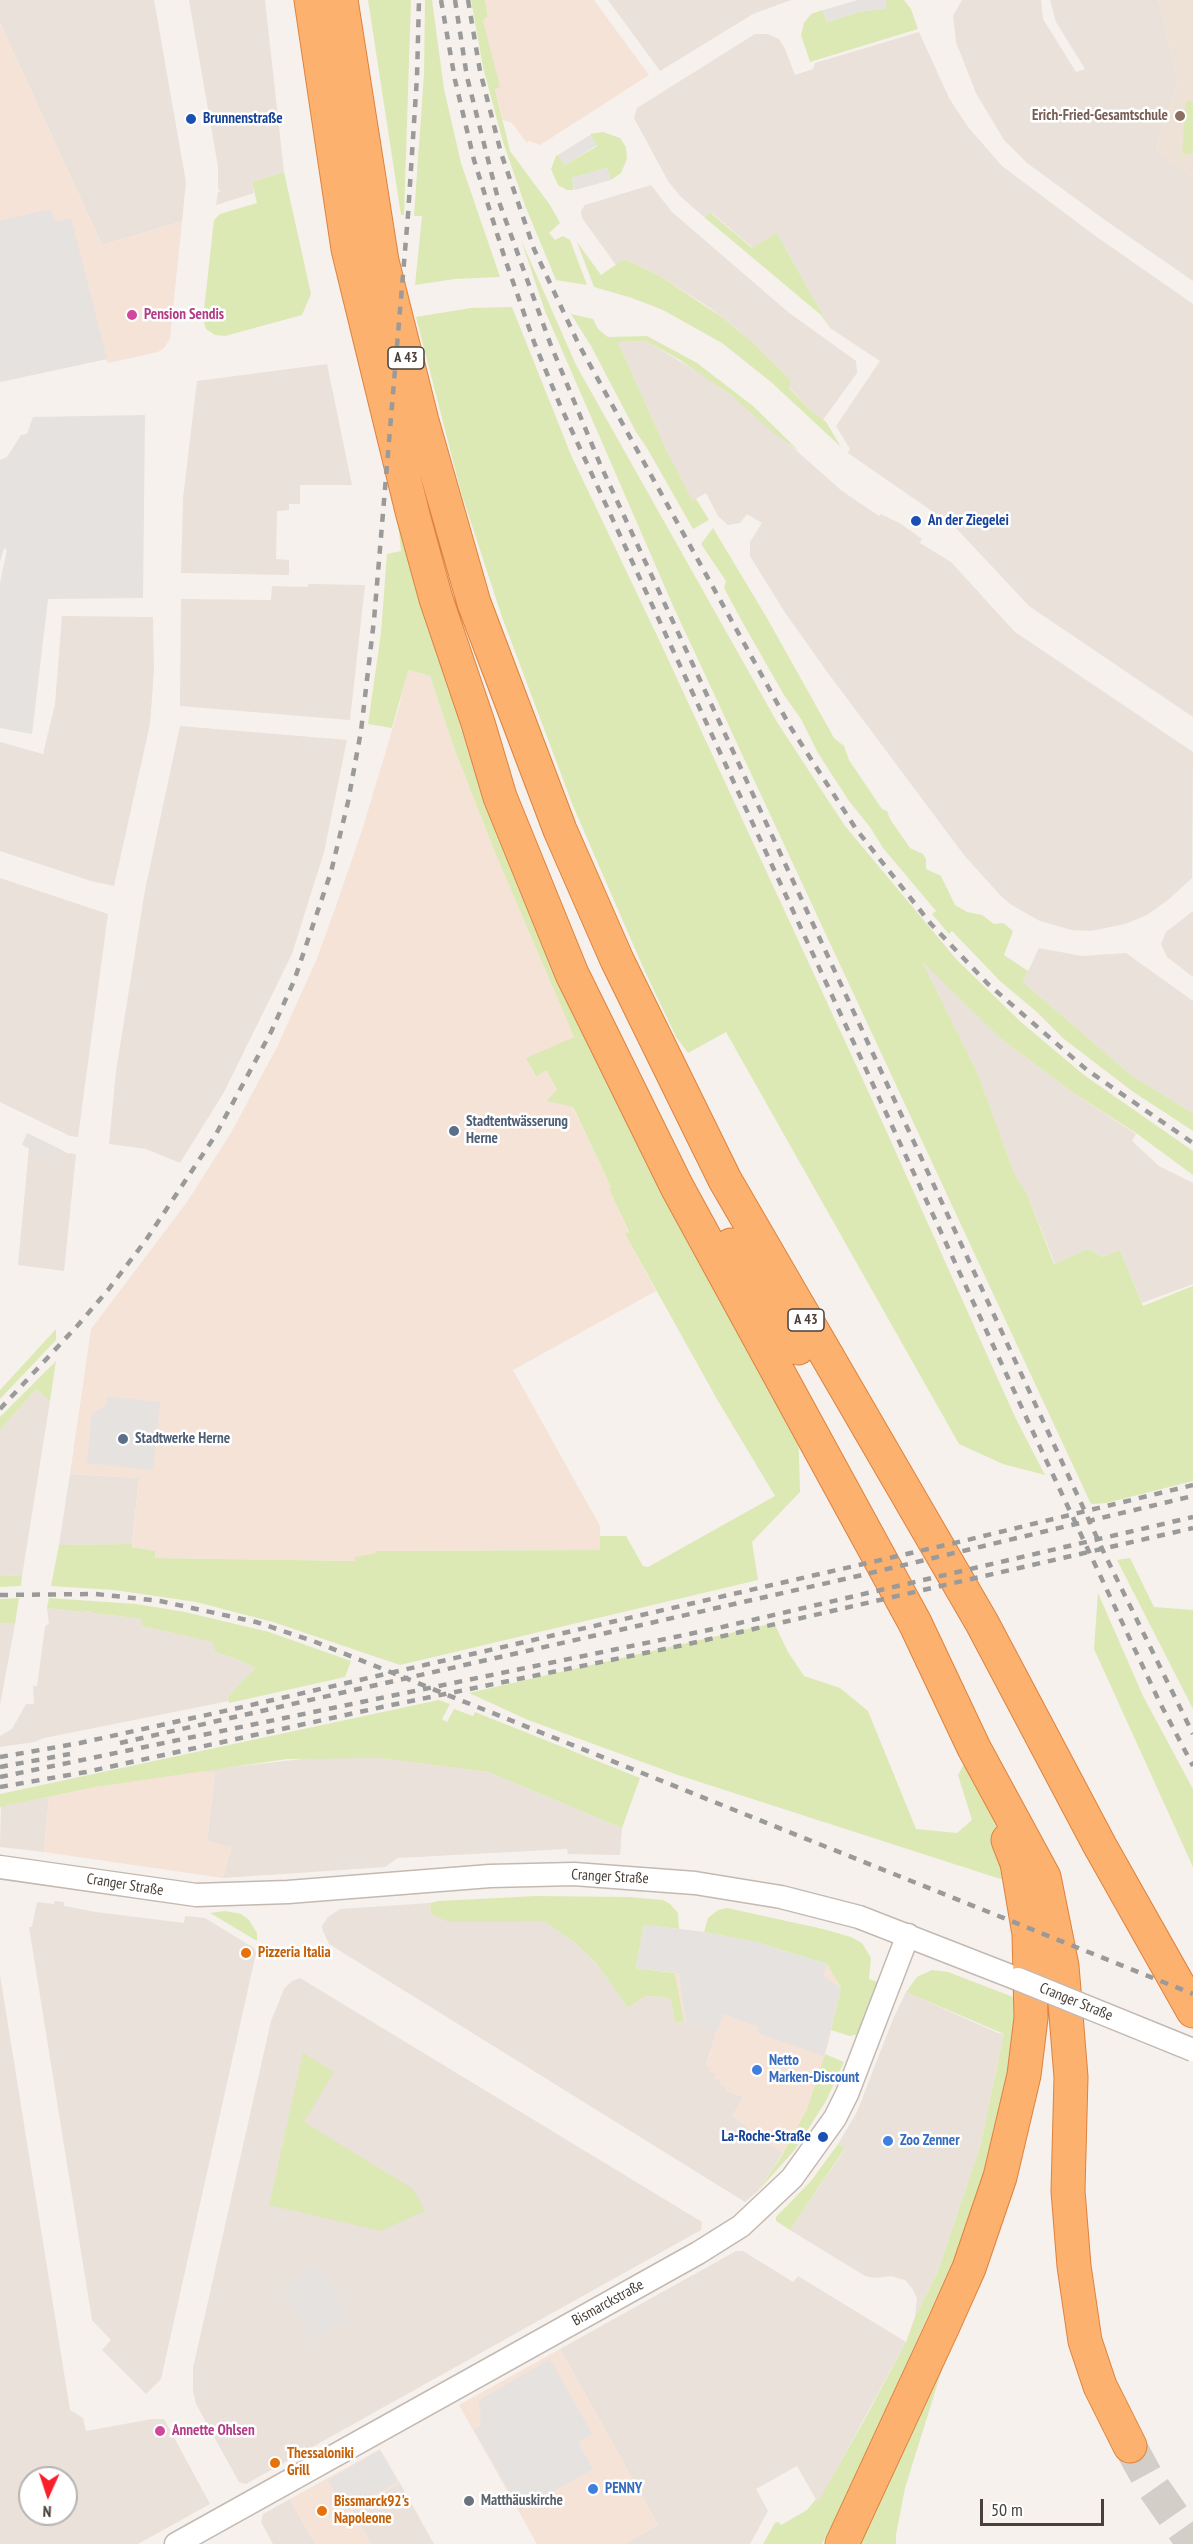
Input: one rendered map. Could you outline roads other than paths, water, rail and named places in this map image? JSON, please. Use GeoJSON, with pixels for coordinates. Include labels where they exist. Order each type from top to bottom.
{"type":"FeatureCollection","features":[{"type":"Feature","properties":{"kind":"highway","name":"A 43"},"geometry":{"type":"LineString","coordinates":[[311,0],[348,249],[421,546],[436,599],[478,723],[672,1142],[728,1240],[847,1424],[1030,1746],[1193,2049]]}},
{"type":"Feature","properties":{"kind":"highway","name":"A 43"},"geometry":{"type":"LineString","coordinates":[[341,0],[382,261],[422,421],[474,603],[560,830],[607,938],[669,1070],[725,1180],[982,1623],[1100,1846],[1193,2011]]}},
{"type":"Feature","properties":{"kind":"highway"},"geometry":{"type":"LineString","coordinates":[[356,0],[360,75],[357,108]]}},
{"type":"Feature","properties":{"kind":"highway"},"geometry":{"type":"LineString","coordinates":[[478,723],[500,797],[572,974],[677,1187],[915,1623],[974,1748],[1044,1877],[1062,1966],[1071,2077],[1068,2191],[1074,2266],[1085,2341],[1100,2386],[1130,2446]]}},
{"type":"Feature","properties":{"kind":"highway"},"geometry":{"type":"LineString","coordinates":[[842,2544],[881,2464],[969,2268],[1000,2177],[1024,2075],[1031,2018],[1031,1961],[1022,1888],[1017,1863],[974,1748]]}},
{"type":"Feature","properties":{"kind":"street","name":"Cranger Straße"},"geometry":{"type":"LineString","coordinates":[[0,1867],[168,1892],[205,1895],[288,1892],[501,1876],[574,1874],[635,1877],[724,1887],[781,1897],[859,1917],[1193,2049]]}},
{"type":"Feature","properties":{"kind":"street","name":"Bismarckstraße"},"geometry":{"type":"LineString","coordinates":[[176,2544],[715,2244],[741,2226],[792,2178],[835,2118],[851,2084],[908,1935]]}},
{"type":"Feature","properties":{"kind":"tunnel"},"geometry":{"type":"LineString","coordinates":[[1130,2446],[1151,2484],[1193,2544]]}},
{"type":"Feature","properties":{"kind":"railway"},"geometry":{"type":"LineString","coordinates":[[0,1409],[108,1290],[146,1240],[215,1136],[271,1032],[294,981],[331,872],[348,802],[361,731],[374,620],[408,215],[417,77],[419,0]]}},
{"type":"Feature","properties":{"kind":"railway"},"geometry":{"type":"LineString","coordinates":[[441,0],[455,80],[474,160],[534,342],[560,405],[1039,1445],[1159,1701],[1193,1766]]}},
{"type":"Feature","properties":{"kind":"railway"},"geometry":{"type":"LineString","coordinates":[[455,0],[467,77],[498,199],[550,343],[600,464],[1106,1557],[1193,1734]]}},
{"type":"Feature","properties":{"kind":"railway"},"geometry":{"type":"LineString","coordinates":[[468,0],[480,71],[501,153],[534,249],[579,345],[791,728],[856,829],[931,924],[988,984],[1087,1070],[1193,1143]]}},
{"type":"Feature","properties":{"kind":"railway"},"geometry":{"type":"LineString","coordinates":[[0,1757],[80,1743],[238,1708],[963,1541],[1193,1485]]}},
{"type":"Feature","properties":{"kind":"railway"},"geometry":{"type":"LineString","coordinates":[[120,1743],[858,1576],[1193,1496]]}},
{"type":"Feature","properties":{"kind":"railway"},"geometry":{"type":"LineString","coordinates":[[0,1777],[718,1628],[1193,1517]]}},
{"type":"Feature","properties":{"kind":"railway"},"geometry":{"type":"LineString","coordinates":[[0,1787],[86,1772],[382,1707],[684,1645],[1193,1528]]}},
{"type":"Feature","properties":{"kind":"railway"},"geometry":{"type":"LineString","coordinates":[[0,1595],[96,1594],[160,1601],[256,1622],[313,1641],[1193,1994]]}},
{"type":"Feature","properties":{"kind":"railway"},"geometry":{"type":"LineString","coordinates":[[0,1767],[70,1754]]}},
{"type":"Feature","properties":{"kind":"place","name":"Erich-Fried-Gesamtschule"},"geometry":{"type":"Point","coordinates":[1180,116]}},
{"type":"Feature","properties":{"kind":"place","name":"Brunnenstraße"},"geometry":{"type":"Point","coordinates":[191,119]}},
{"type":"Feature","properties":{"kind":"place","name":"Pension Sendis"},"geometry":{"type":"Point","coordinates":[132,315]}},
{"type":"Feature","properties":{"kind":"place","name":"An der Ziegelei"},"geometry":{"type":"Point","coordinates":[916,521]}},
{"type":"Feature","properties":{"kind":"place","name":"Stadtentwässerung Herne"},"geometry":{"type":"Point","coordinates":[454,1131]}},
{"type":"Feature","properties":{"kind":"place","name":"Stadtwerke Herne"},"geometry":{"type":"Point","coordinates":[123,1439]}},
{"type":"Feature","properties":{"kind":"place","name":"Pizzeria Italia"},"geometry":{"type":"Point","coordinates":[246,1953]}},
{"type":"Feature","properties":{"kind":"place","name":"Netto Marken-Discount"},"geometry":{"type":"Point","coordinates":[757,2070]}},
{"type":"Feature","properties":{"kind":"place","name":"La-Roche-Straße"},"geometry":{"type":"Point","coordinates":[823,2137]}},
{"type":"Feature","properties":{"kind":"place","name":"Zoo Zenner"},"geometry":{"type":"Point","coordinates":[888,2141]}},
{"type":"Feature","properties":{"kind":"place","name":"Annette Ohlsen"},"geometry":{"type":"Point","coordinates":[160,2431]}},
{"type":"Feature","properties":{"kind":"place","name":"Thessaloniki Grill"},"geometry":{"type":"Point","coordinates":[275,2463]}},
{"type":"Feature","properties":{"kind":"place","name":"PENNY"},"geometry":{"type":"Point","coordinates":[593,2489]}},
{"type":"Feature","properties":{"kind":"place","name":"Matthäuskirche"},"geometry":{"type":"Point","coordinates":[469,2501]}},
{"type":"Feature","properties":{"kind":"place","name":"Bissmarck92's Napoleone"},"geometry":{"type":"Point","coordinates":[322,2511]}}]}
